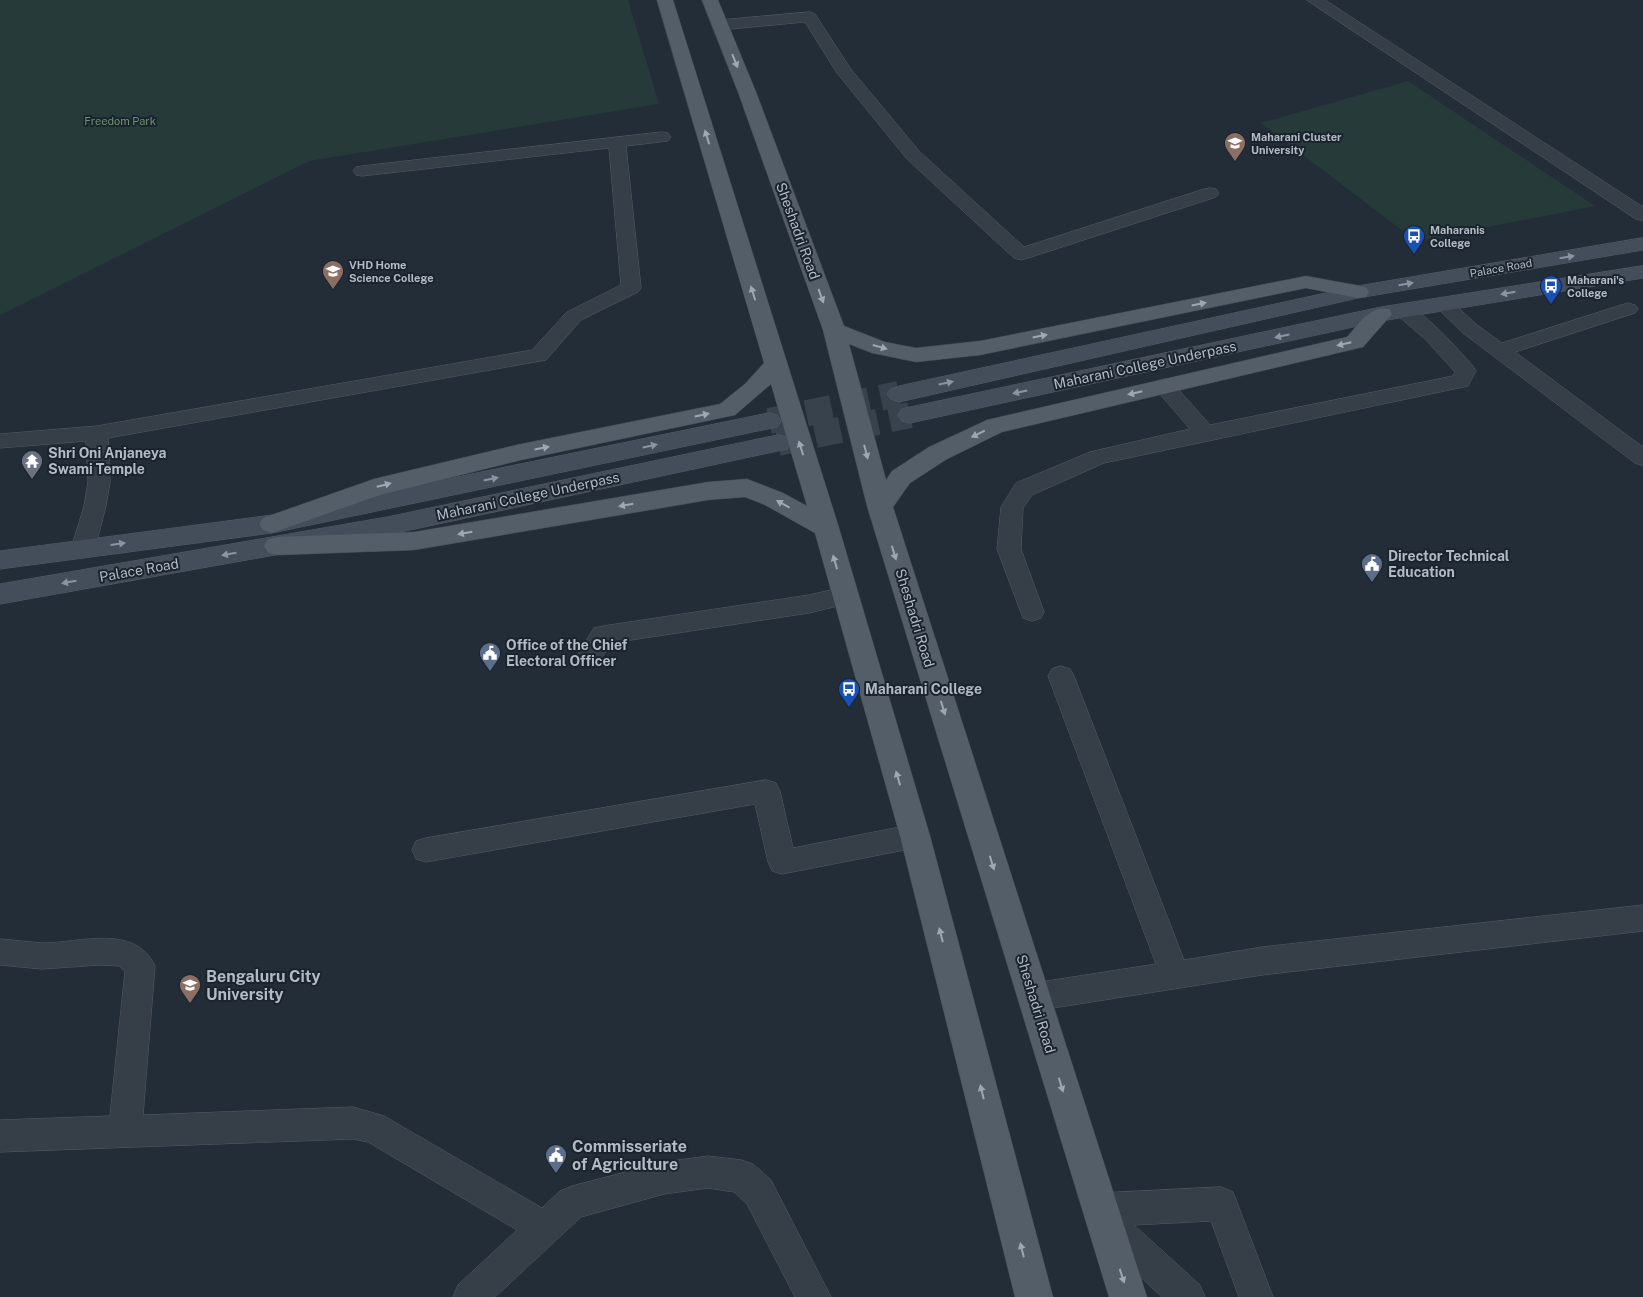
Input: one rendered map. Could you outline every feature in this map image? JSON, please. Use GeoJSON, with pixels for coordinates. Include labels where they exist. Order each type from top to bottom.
{"type":"FeatureCollection","features":[{"type":"Feature","properties":{"kind":"main road"},"geometry":{"type":"LineString","coordinates":[[665,0],[826,528],[915,836],[1034,1297]]}},
{"type":"Feature","properties":{"kind":"main road","name":"Sheshadri Road"},"geometry":{"type":"LineString","coordinates":[[710,0],[747,92],[834,330],[880,506],[1128,1297]]}},
{"type":"Feature","properties":{"kind":"main road","name":"Palace Road"},"geometry":{"type":"LineString","coordinates":[[1358,292],[1643,244]]}},
{"type":"Feature","properties":{"kind":"main road","name":"Palace Road"},"geometry":{"type":"LineString","coordinates":[[1381,314],[1643,272]]}},
{"type":"Feature","properties":{"kind":"main road"},"geometry":{"type":"LineString","coordinates":[[834,330],[880,348],[916,355],[980,348],[1306,282],[1358,292]]}},
{"type":"Feature","properties":{"kind":"main road","name":"Maharani College Underpass"},"geometry":{"type":"LineString","coordinates":[[899,394],[1358,292]]}},
{"type":"Feature","properties":{"kind":"main road"},"geometry":{"type":"LineString","coordinates":[[880,506],[901,477],[938,453],[995,426],[1355,342],[1381,314]]}},
{"type":"Feature","properties":{"kind":"main road","name":"Maharani College Underpass"},"geometry":{"type":"LineString","coordinates":[[910,415],[1381,314]]}},
{"type":"Feature","properties":{"kind":"main road"},"geometry":{"type":"LineString","coordinates":[[275,535],[374,488],[521,452],[727,410],[753,389],[776,364]]}},
{"type":"Feature","properties":{"kind":"main road","name":"Maharani College Underpass"},"geometry":{"type":"LineString","coordinates":[[275,535],[387,526],[773,432]]}},
{"type":"Feature","properties":{"kind":"main road"},"geometry":{"type":"LineString","coordinates":[[275,535],[414,541],[708,491],[747,488],[826,528]]}},
{"type":"Feature","properties":{"kind":"main road","name":"Palace Road"},"geometry":{"type":"LineString","coordinates":[[0,560],[83,549],[275,535]]}},
{"type":"Feature","properties":{"kind":"main road","name":"Palace Road"},"geometry":{"type":"LineString","coordinates":[[0,594],[275,535]]}},
{"type":"Feature","properties":{"kind":"lane"},"geometry":{"type":"LineString","coordinates":[[804,0],[810,17],[843,70],[913,155],[1021,254],[1210,193]]}},
{"type":"Feature","properties":{"kind":"lane"},"geometry":{"type":"LineString","coordinates":[[1315,0],[1643,215]]}},
{"type":"Feature","properties":{"kind":"lane"},"geometry":{"type":"LineString","coordinates":[[720,25],[810,17]]}},
{"type":"Feature","properties":{"kind":"lane"},"geometry":{"type":"LineString","coordinates":[[362,171],[662,137]]}},
{"type":"Feature","properties":{"kind":"lane"},"geometry":{"type":"LineString","coordinates":[[0,441],[96,432],[539,355],[574,316],[631,288],[617,141]]}},
{"type":"Feature","properties":{"kind":"lane"},"geometry":{"type":"LineString","coordinates":[[1443,304],[1470,329],[1643,458]]}},
{"type":"Feature","properties":{"kind":"lane"},"geometry":{"type":"LineString","coordinates":[[1500,350],[1628,309]]}},
{"type":"Feature","properties":{"kind":"lane"},"geometry":{"type":"LineString","coordinates":[[1032,612],[1009,549],[1012,507],[1024,489],[1098,458],[1205,433],[1461,381],[1466,371],[1433,336],[1404,310]]}},
{"type":"Feature","properties":{"kind":"lane"},"geometry":{"type":"LineString","coordinates":[[1164,386],[1205,433]]}},
{"type":"Feature","properties":{"kind":"lane"},"geometry":{"type":"LineString","coordinates":[[83,549],[95,506],[99,482],[96,432]]}},
{"type":"Feature","properties":{"kind":"lane"},"geometry":{"type":"LineString","coordinates":[[590,655],[603,635],[808,604],[845,596]]}},
{"type":"Feature","properties":{"kind":"lane"},"geometry":{"type":"LineString","coordinates":[[1061,676],[1175,974]]}},
{"type":"Feature","properties":{"kind":"lane"},"geometry":{"type":"LineString","coordinates":[[426,850],[766,791],[782,862],[915,836]]}},
{"type":"Feature","properties":{"kind":"lane"},"geometry":{"type":"LineString","coordinates":[[1034,997],[1262,960],[1643,918]]}},
{"type":"Feature","properties":{"kind":"lane"},"geometry":{"type":"LineString","coordinates":[[0,952],[42,956],[99,952],[125,953],[140,966],[125,1132]]}},
{"type":"Feature","properties":{"kind":"lane"},"geometry":{"type":"LineString","coordinates":[[0,1136],[353,1123],[373,1127],[545,1228]]}},
{"type":"Feature","properties":{"kind":"lane"},"geometry":{"type":"LineString","coordinates":[[470,1297],[572,1204],[664,1178],[708,1172],[741,1176],[759,1192],[814,1297]]}},
{"type":"Feature","properties":{"kind":"lane"},"geometry":{"type":"LineString","coordinates":[[1103,1216],[1221,1204],[1256,1297]]}},
{"type":"Feature","properties":{"kind":"lane"},"geometry":{"type":"LineString","coordinates":[[1103,1216],[1188,1297]]}},
{"type":"Feature","properties":{"kind":"green space","name":"Freedom Park"},"geometry":{"type":"Polygon","coordinates":[[[0,0],[628,0],[659,104],[309,161],[0,315],[0,0]]]}},
{"type":"Feature","properties":{"kind":"green space"},"geometry":{"type":"Polygon","coordinates":[[[1408,81],[1595,206],[1416,241],[1261,123],[1408,81]]]}},
{"type":"Feature","properties":{"kind":"tunnel"},"geometry":{"type":"LineString","coordinates":[[769,421],[899,394]]}},
{"type":"Feature","properties":{"kind":"tunnel"},"geometry":{"type":"LineString","coordinates":[[778,443],[910,415]]}},
{"type":"Feature","properties":{"kind":"place","name":"Maharani Cluster University"},"geometry":{"type":"Point","coordinates":[1235,162]}},
{"type":"Feature","properties":{"kind":"place","name":"Maharanis College"},"geometry":{"type":"Point","coordinates":[1414,255]}},
{"type":"Feature","properties":{"kind":"place","name":"VHD Home Science College"},"geometry":{"type":"Point","coordinates":[333,290]}},
{"type":"Feature","properties":{"kind":"place","name":"Maharani's College"},"geometry":{"type":"Point","coordinates":[1551,305]}},
{"type":"Feature","properties":{"kind":"place","name":"Shri Oni Anjaneya Swami Temple"},"geometry":{"type":"Point","coordinates":[32,480]}},
{"type":"Feature","properties":{"kind":"place","name":"Director Technical Education"},"geometry":{"type":"Point","coordinates":[1372,583]}},
{"type":"Feature","properties":{"kind":"place","name":"Office of the Chief Electoral Officer"},"geometry":{"type":"Point","coordinates":[490,672]}},
{"type":"Feature","properties":{"kind":"place","name":"Maharani College"},"geometry":{"type":"Point","coordinates":[849,708]}},
{"type":"Feature","properties":{"kind":"place","name":"Bengaluru City University"},"geometry":{"type":"Point","coordinates":[190,1004]}},
{"type":"Feature","properties":{"kind":"place","name":"Commisseriate of Agriculture"},"geometry":{"type":"Point","coordinates":[556,1174]}}]}
